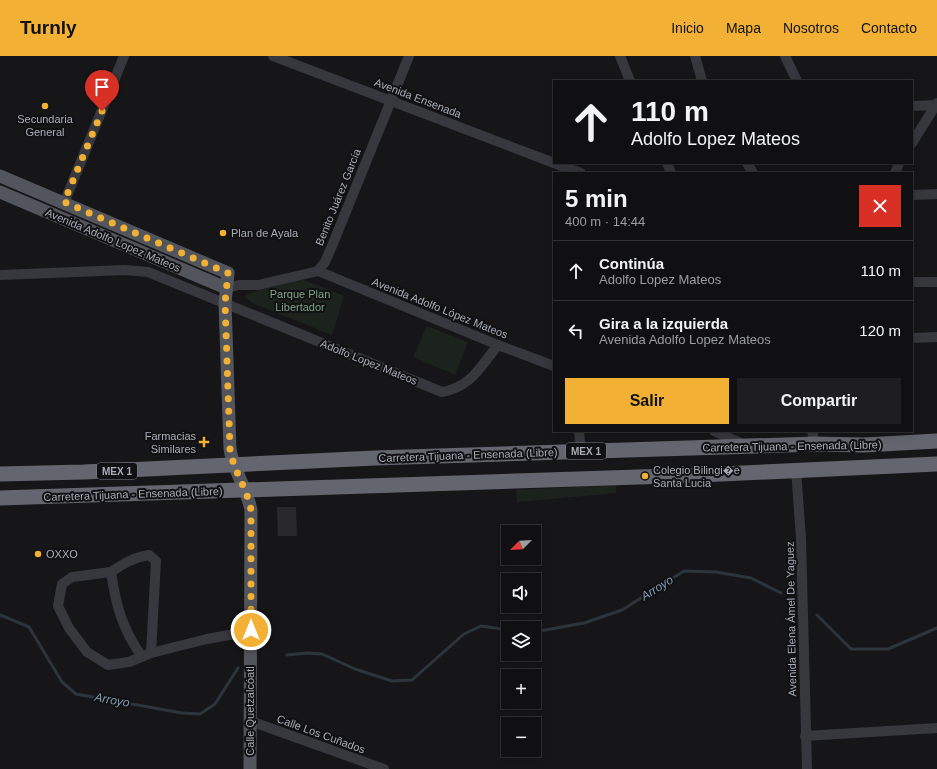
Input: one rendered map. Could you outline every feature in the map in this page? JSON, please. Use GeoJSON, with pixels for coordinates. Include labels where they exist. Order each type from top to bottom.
{"type":"FeatureCollection","features":[{"type":"Feature","properties":{"kind":"highway","name":"Carretera Tijuana - Ensenada (Libre)"},"geometry":{"type":"LineString","coordinates":[[0,474],[581,451],[748,447],[814,437],[864,445],[937,441]]}},
{"type":"Feature","properties":{"kind":"highway"},"geometry":{"type":"LineString","coordinates":[[864,445],[878,467]]}},
{"type":"Feature","properties":{"kind":"highway","name":"Carretera Tijuana - Ensenada (Libre)"},"geometry":{"type":"LineString","coordinates":[[0,498],[700,475],[796,469],[937,464]]}},
{"type":"Feature","properties":{"kind":"main road","name":"Avenida Adolfo Lopez Mateos"},"geometry":{"type":"LineString","coordinates":[[0,176],[228,273]]}},
{"type":"Feature","properties":{"kind":"main road","name":"Avenida Adolfo Lopez Mateos"},"geometry":{"type":"LineString","coordinates":[[0,192],[226,288]]}},
{"type":"Feature","properties":{"kind":"main road"},"geometry":{"type":"LineString","coordinates":[[228,273],[225,303],[230,449],[234,465]]}},
{"type":"Feature","properties":{"kind":"main road","name":"Calle Quetzalcóatl"},"geometry":{"type":"LineString","coordinates":[[234,465],[246,491],[251,510],[252,527],[250,769]]}},
{"type":"Feature","properties":{"kind":"street"},"geometry":{"type":"LineString","coordinates":[[64,202],[124,56]]}},
{"type":"Feature","properties":{"kind":"street","name":"Avenida Ensenada"},"geometry":{"type":"LineString","coordinates":[[273,56],[553,163]]}},
{"type":"Feature","properties":{"kind":"street","name":"Benito Juárez García"},"geometry":{"type":"LineString","coordinates":[[318,271],[325,262],[332,246],[409,56]]}},
{"type":"Feature","properties":{"kind":"street"},"geometry":{"type":"LineString","coordinates":[[620,56],[630,80]]}},
{"type":"Feature","properties":{"kind":"street"},"geometry":{"type":"LineString","coordinates":[[695,56],[702,80]]}},
{"type":"Feature","properties":{"kind":"street"},"geometry":{"type":"LineString","coordinates":[[785,56],[797,80]]}},
{"type":"Feature","properties":{"kind":"street"},"geometry":{"type":"LineString","coordinates":[[913,106],[936,104]]}},
{"type":"Feature","properties":{"kind":"street"},"geometry":{"type":"LineString","coordinates":[[913,141],[936,104]]}},
{"type":"Feature","properties":{"kind":"street","name":"Avenida Ensenada"},"geometry":{"type":"LineString","coordinates":[[557,164],[578,172]]}},
{"type":"Feature","properties":{"kind":"street"},"geometry":{"type":"LineString","coordinates":[[913,195],[937,194]]}},
{"type":"Feature","properties":{"kind":"street","name":"Adolfo Lopez Mateos"},"geometry":{"type":"LineString","coordinates":[[0,274],[138,270],[148,272],[442,392],[453,390],[467,383],[498,345]]}},
{"type":"Feature","properties":{"kind":"street"},"geometry":{"type":"LineString","coordinates":[[226,288],[239,285],[258,285],[318,271]]}},
{"type":"Feature","properties":{"kind":"street","name":"Avenida Adolfo López Mateos"},"geometry":{"type":"LineString","coordinates":[[318,271],[498,345],[553,366]]}},
{"type":"Feature","properties":{"kind":"street"},"geometry":{"type":"LineString","coordinates":[[228,273],[239,285]]}},
{"type":"Feature","properties":{"kind":"street"},"geometry":{"type":"LineString","coordinates":[[913,282],[937,282]]}},
{"type":"Feature","properties":{"kind":"street"},"geometry":{"type":"LineString","coordinates":[[913,338],[937,337]]}},
{"type":"Feature","properties":{"kind":"street"},"geometry":{"type":"LineString","coordinates":[[579,432],[581,451]]}},
{"type":"Feature","properties":{"kind":"street"},"geometry":{"type":"LineString","coordinates":[[716,432],[748,447]]}},
{"type":"Feature","properties":{"kind":"street","name":"Avenida Elena Ámel De Yaguez"},"geometry":{"type":"LineString","coordinates":[[796,469],[801,539],[806,769]]}},
{"type":"Feature","properties":{"kind":"street"},"geometry":{"type":"LineString","coordinates":[[147,655],[156,561],[149,554],[125,562],[111,572],[72,577],[62,584],[58,606],[69,628],[87,652],[108,665],[129,662],[147,655],[207,639],[251,630]]}},
{"type":"Feature","properties":{"kind":"street"},"geometry":{"type":"LineString","coordinates":[[111,572],[116,603],[129,638],[147,655]]}},
{"type":"Feature","properties":{"kind":"street","name":"Calle Los Cuñados"},"geometry":{"type":"LineString","coordinates":[[250,721],[384,769]]}},
{"type":"Feature","properties":{"kind":"street"},"geometry":{"type":"LineString","coordinates":[[805,736],[937,728]]}},
{"type":"Feature","properties":{"kind":"green space","name":"Parque Plan Libertador"},"geometry":{"type":"Polygon","coordinates":[[[294,276],[344,296],[332,335],[252,303],[244,296],[294,276]]]}},
{"type":"Feature","properties":{"kind":"green space"},"geometry":{"type":"Polygon","coordinates":[[[427,326],[468,342],[455,375],[413,357],[427,326]]]}},
{"type":"Feature","properties":{"kind":"green space"},"geometry":{"type":"Polygon","coordinates":[[[616,485],[616,493],[517,502],[516,490],[616,485]]]}},
{"type":"Feature","properties":{"kind":"building"},"geometry":{"type":"Polygon","coordinates":[[[277,507],[296,507],[297,536],[278,536],[277,507]]]}},
{"type":"Feature","properties":{"kind":"waterway","name":"Arroyo"},"geometry":{"type":"LineString","coordinates":[[541,631],[584,623],[622,610],[684,571],[716,572],[751,578],[781,593]]}},
{"type":"Feature","properties":{"kind":"waterway","name":"Arroyo"},"geometry":{"type":"LineString","coordinates":[[0,615],[29,627],[62,682],[76,694],[182,713],[200,714],[215,704],[238,668]]}},
{"type":"Feature","properties":{"kind":"waterway","name":"Arroyo"},"geometry":{"type":"LineString","coordinates":[[817,615],[851,649],[888,649],[937,628]]}},
{"type":"Feature","properties":{"kind":"waterway","name":"Arroyo"},"geometry":{"type":"LineString","coordinates":[[287,655],[307,653],[322,654],[355,669],[392,681],[412,680],[464,634],[481,626],[501,629]]}},
{"type":"Feature","properties":{"kind":"place","name":"Secundaria General"},"geometry":{"type":"Point","coordinates":[45,106]}},
{"type":"Feature","properties":{"kind":"place","name":"Plan de Ayala"},"geometry":{"type":"Point","coordinates":[223,233]}},
{"type":"Feature","properties":{"kind":"place","name":"Farmacias Similares"},"geometry":{"type":"Point","coordinates":[204,442]}},
{"type":"Feature","properties":{"kind":"place","name":"Colegio Bilingi�e Santa Lucia"},"geometry":{"type":"Point","coordinates":[645,476]}},
{"type":"Feature","properties":{"kind":"place","name":"OXXO"},"geometry":{"type":"Point","coordinates":[38,554]}},
{"type":"Feature","properties":{"kind":"route"},"geometry":{"type":"LineString","coordinates":[[102,111],[64,202],[228,273],[225,303],[230,449],[234,465],[246,491],[251,510],[251,630]]}}]}
